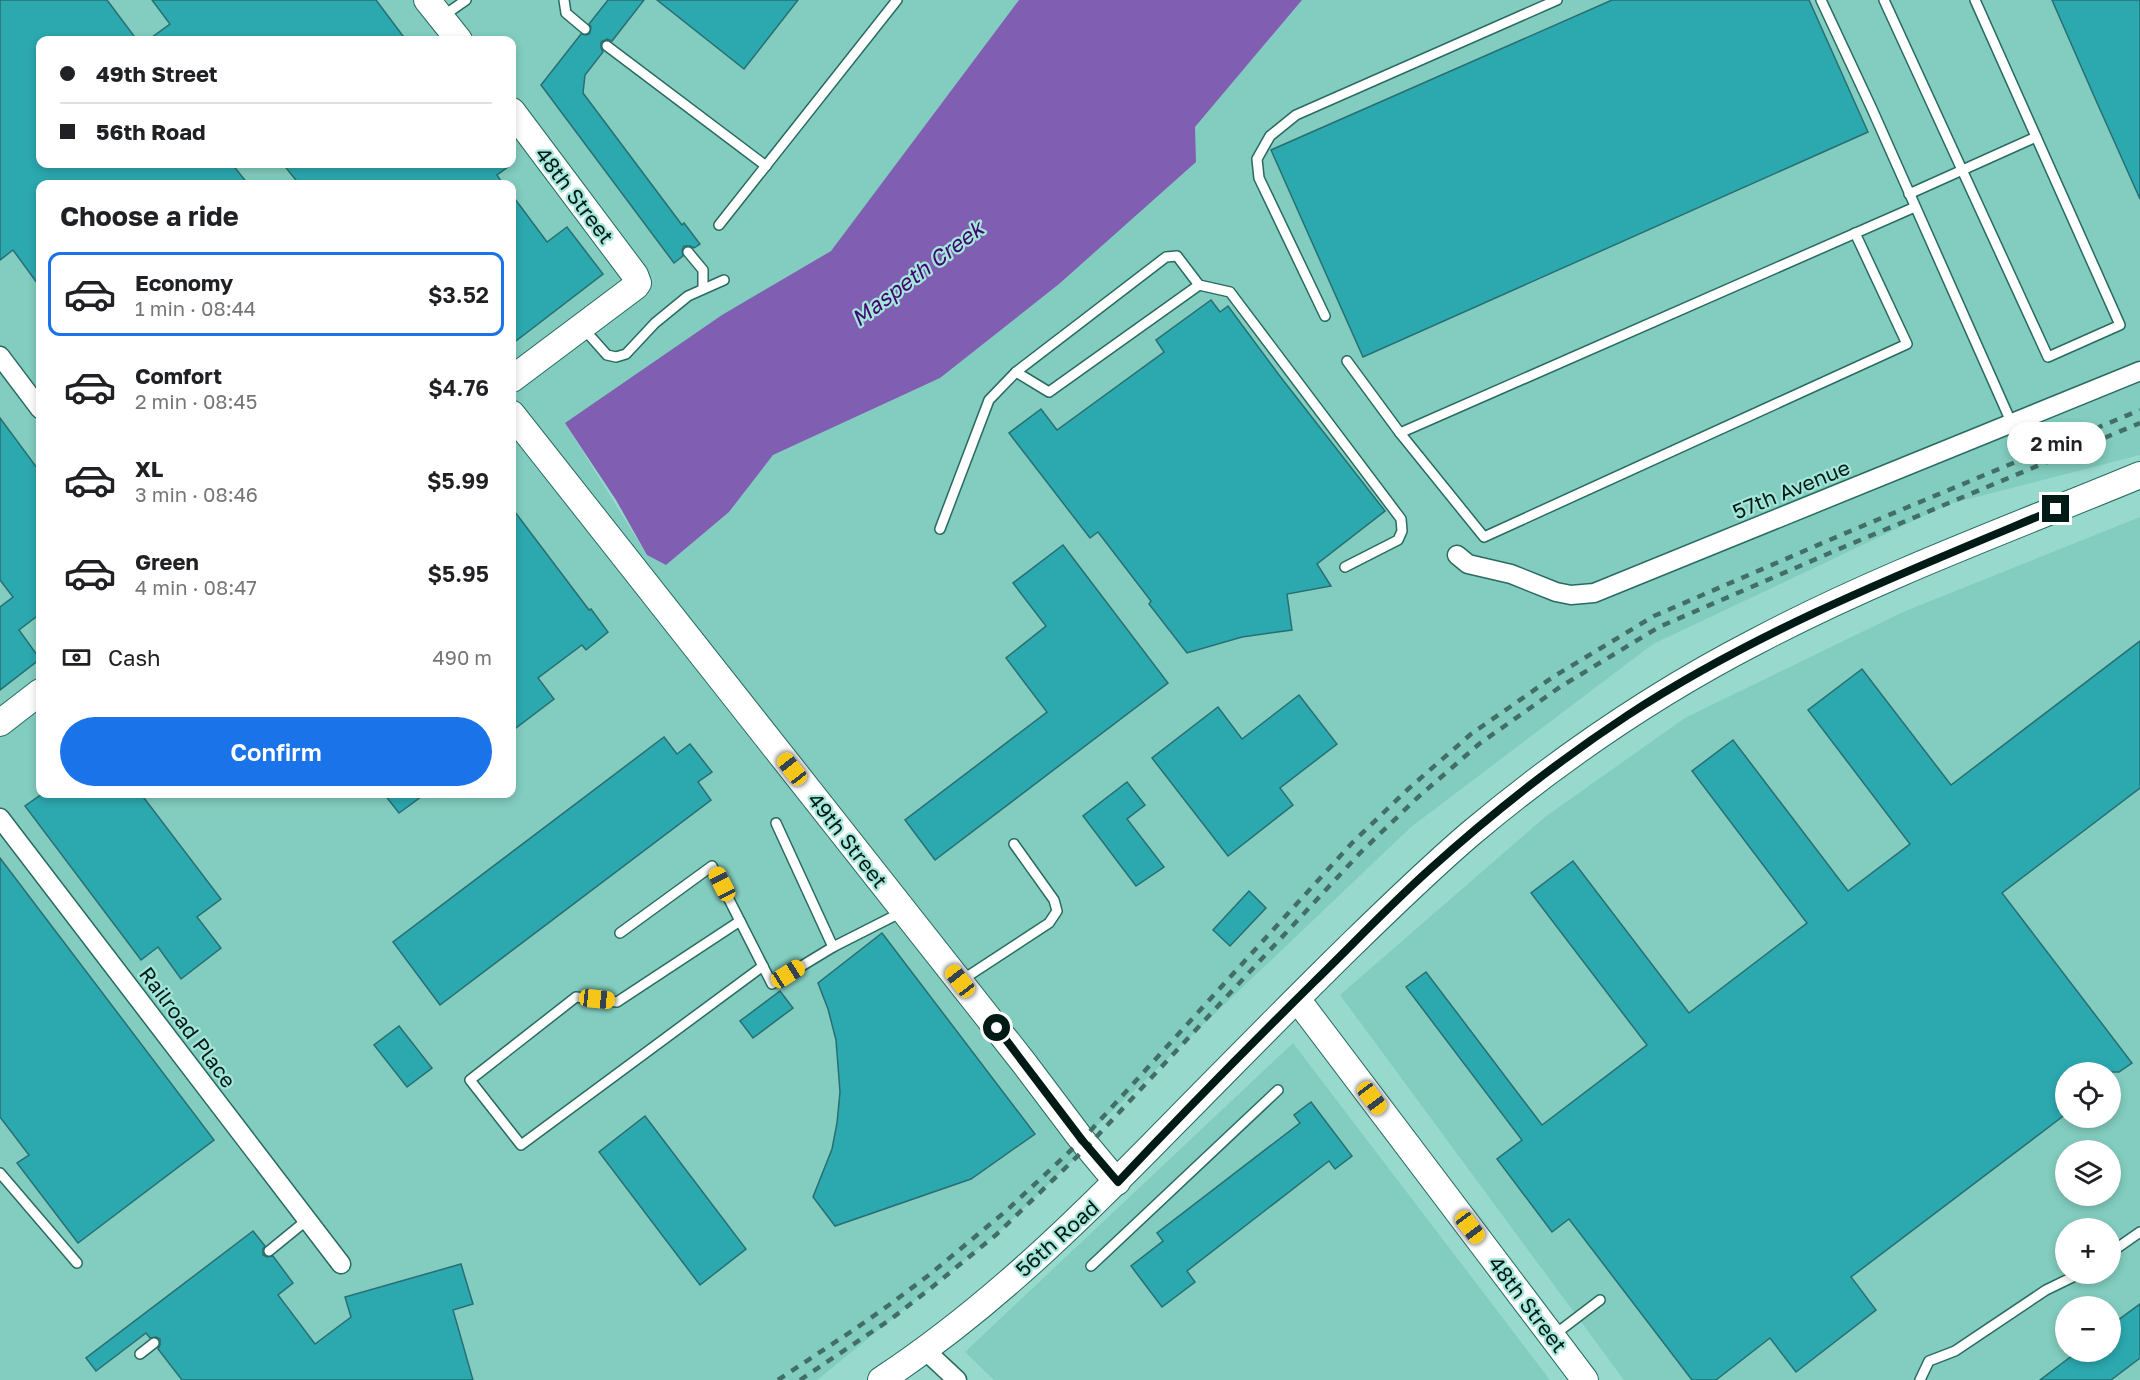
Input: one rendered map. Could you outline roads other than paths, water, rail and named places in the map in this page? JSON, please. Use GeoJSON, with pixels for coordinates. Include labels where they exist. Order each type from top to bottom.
{"type":"FeatureCollection","features":[{"type":"Feature","properties":{"kind":"main road"},"geometry":{"type":"LineString","coordinates":[[434,9],[456,36]]}},
{"type":"Feature","properties":{"kind":"main road","name":"48th Street"},"geometry":{"type":"LineString","coordinates":[[516,116],[638,280],[636,286],[582,327]]}},
{"type":"Feature","properties":{"kind":"main road"},"geometry":{"type":"LineString","coordinates":[[516,376],[582,327]]}},
{"type":"Feature","properties":{"kind":"main road","name":"49th Street"},"geometry":{"type":"LineString","coordinates":[[516,419],[960,981],[1082,1140],[1118,1182]]}},
{"type":"Feature","properties":{"kind":"main road","name":"56th Road"},"geometry":{"type":"LineString","coordinates":[[881,1380],[926,1351],[1038,1256],[1118,1182],[1398,899],[1468,836],[1547,773],[1628,715],[1755,641],[1834,603],[2140,475]]}},
{"type":"Feature","properties":{"kind":"main road"},"geometry":{"type":"LineString","coordinates":[[0,723],[36,695]]}},
{"type":"Feature","properties":{"kind":"main road","name":"48th Street"},"geometry":{"type":"LineString","coordinates":[[1297,999],[1585,1380]]}},
{"type":"Feature","properties":{"kind":"street"},"geometry":{"type":"LineString","coordinates":[[0,356],[36,404]]}},
{"type":"Feature","properties":{"kind":"street","name":"57th Avenue"},"geometry":{"type":"LineString","coordinates":[[1457,555],[1468,564],[1512,574],[1556,592],[1571,595],[1594,593],[2140,371]]}},
{"type":"Feature","properties":{"kind":"street","name":"Railroad Place"},"geometry":{"type":"LineString","coordinates":[[0,818],[340,1264]]}},
{"type":"Feature","properties":{"kind":"street"},"geometry":{"type":"LineString","coordinates":[[926,1351],[957,1380]]}},
{"type":"Feature","properties":{"kind":"lane"},"geometry":{"type":"LineString","coordinates":[[434,9],[466,0]]}},
{"type":"Feature","properties":{"kind":"lane"},"geometry":{"type":"LineString","coordinates":[[564,0],[566,14],[585,29]]}},
{"type":"Feature","properties":{"kind":"lane"},"geometry":{"type":"LineString","coordinates":[[719,225],[897,0]]}},
{"type":"Feature","properties":{"kind":"lane"},"geometry":{"type":"LineString","coordinates":[[1325,316],[1259,178],[1257,159],[1270,136],[1296,115],[1557,0]]}},
{"type":"Feature","properties":{"kind":"lane"},"geometry":{"type":"LineString","coordinates":[[1821,0],[2012,424]]}},
{"type":"Feature","properties":{"kind":"lane"},"geometry":{"type":"LineString","coordinates":[[1884,0],[2048,357],[2120,325],[1975,0]]}},
{"type":"Feature","properties":{"kind":"lane"},"geometry":{"type":"LineString","coordinates":[[607,46],[766,166]]}},
{"type":"Feature","properties":{"kind":"lane"},"geometry":{"type":"LineString","coordinates":[[1910,194],[2036,137]]}},
{"type":"Feature","properties":{"kind":"lane"},"geometry":{"type":"LineString","coordinates":[[1400,433],[1915,207]]}},
{"type":"Feature","properties":{"kind":"lane"},"geometry":{"type":"LineString","coordinates":[[1347,361],[1400,433],[1484,537],[1907,344],[1855,233]]}},
{"type":"Feature","properties":{"kind":"lane"},"geometry":{"type":"LineString","coordinates":[[688,252],[704,270],[703,288]]}},
{"type":"Feature","properties":{"kind":"lane"},"geometry":{"type":"LineString","coordinates":[[940,529],[989,400],[1016,372],[1166,257],[1177,256],[1199,285],[1230,292],[1401,519],[1398,540],[1345,567]]}},
{"type":"Feature","properties":{"kind":"lane"},"geometry":{"type":"LineString","coordinates":[[582,327],[607,355],[616,357],[626,354],[655,323],[688,296],[724,280]]}},
{"type":"Feature","properties":{"kind":"lane"},"geometry":{"type":"LineString","coordinates":[[1016,372],[1049,392],[1199,285]]}},
{"type":"Feature","properties":{"kind":"lane"},"geometry":{"type":"LineString","coordinates":[[776,823],[833,947]]}},
{"type":"Feature","properties":{"kind":"lane"},"geometry":{"type":"LineString","coordinates":[[960,981],[1049,924],[1057,911],[1054,900],[1014,844]]}},
{"type":"Feature","properties":{"kind":"lane"},"geometry":{"type":"LineString","coordinates":[[620,933],[712,866],[772,984],[833,947],[904,910]]}},
{"type":"Feature","properties":{"kind":"lane"},"geometry":{"type":"LineString","coordinates":[[740,921],[617,1002],[576,997],[470,1080],[521,1145],[763,966]]}},
{"type":"Feature","properties":{"kind":"lane"},"geometry":{"type":"LineString","coordinates":[[1091,1266],[1278,1090]]}},
{"type":"Feature","properties":{"kind":"lane"},"geometry":{"type":"LineString","coordinates":[[0,1173],[77,1263]]}},
{"type":"Feature","properties":{"kind":"lane"},"geometry":{"type":"LineString","coordinates":[[269,1251],[307,1220]]}},
{"type":"Feature","properties":{"kind":"lane"},"geometry":{"type":"LineString","coordinates":[[2121,1245],[2140,1232]]}},
{"type":"Feature","properties":{"kind":"lane"},"geometry":{"type":"LineString","coordinates":[[1920,1380],[1929,1362],[1955,1352],[2058,1284]]}},
{"type":"Feature","properties":{"kind":"lane"},"geometry":{"type":"LineString","coordinates":[[1552,1336],[1600,1300]]}},
{"type":"Feature","properties":{"kind":"lane"},"geometry":{"type":"LineString","coordinates":[[140,1354],[154,1343]]}},
{"type":"Feature","properties":{"kind":"water","name":"Maspeth Creek"},"geometry":{"type":"Polygon","coordinates":[[[1019,0],[1302,0],[1195,127],[1196,162],[1059,284],[940,378],[773,455],[729,512],[666,565],[647,555],[616,500],[565,423],[722,315],[831,251],[1019,0]]]}},
{"type":"Feature","properties":{"kind":"railway"},"geometry":{"type":"LineString","coordinates":[[778,1380],[889,1305],[1006,1211],[1082,1140],[1352,843],[1407,790],[1471,734],[1553,677],[1654,616],[2140,410]]}},
{"type":"Feature","properties":{"kind":"railway"},"geometry":{"type":"LineString","coordinates":[[800,1380],[891,1319],[997,1234],[1087,1147],[1361,852],[1416,799],[1479,744],[1560,687],[1659,627],[2140,423]]}}]}
